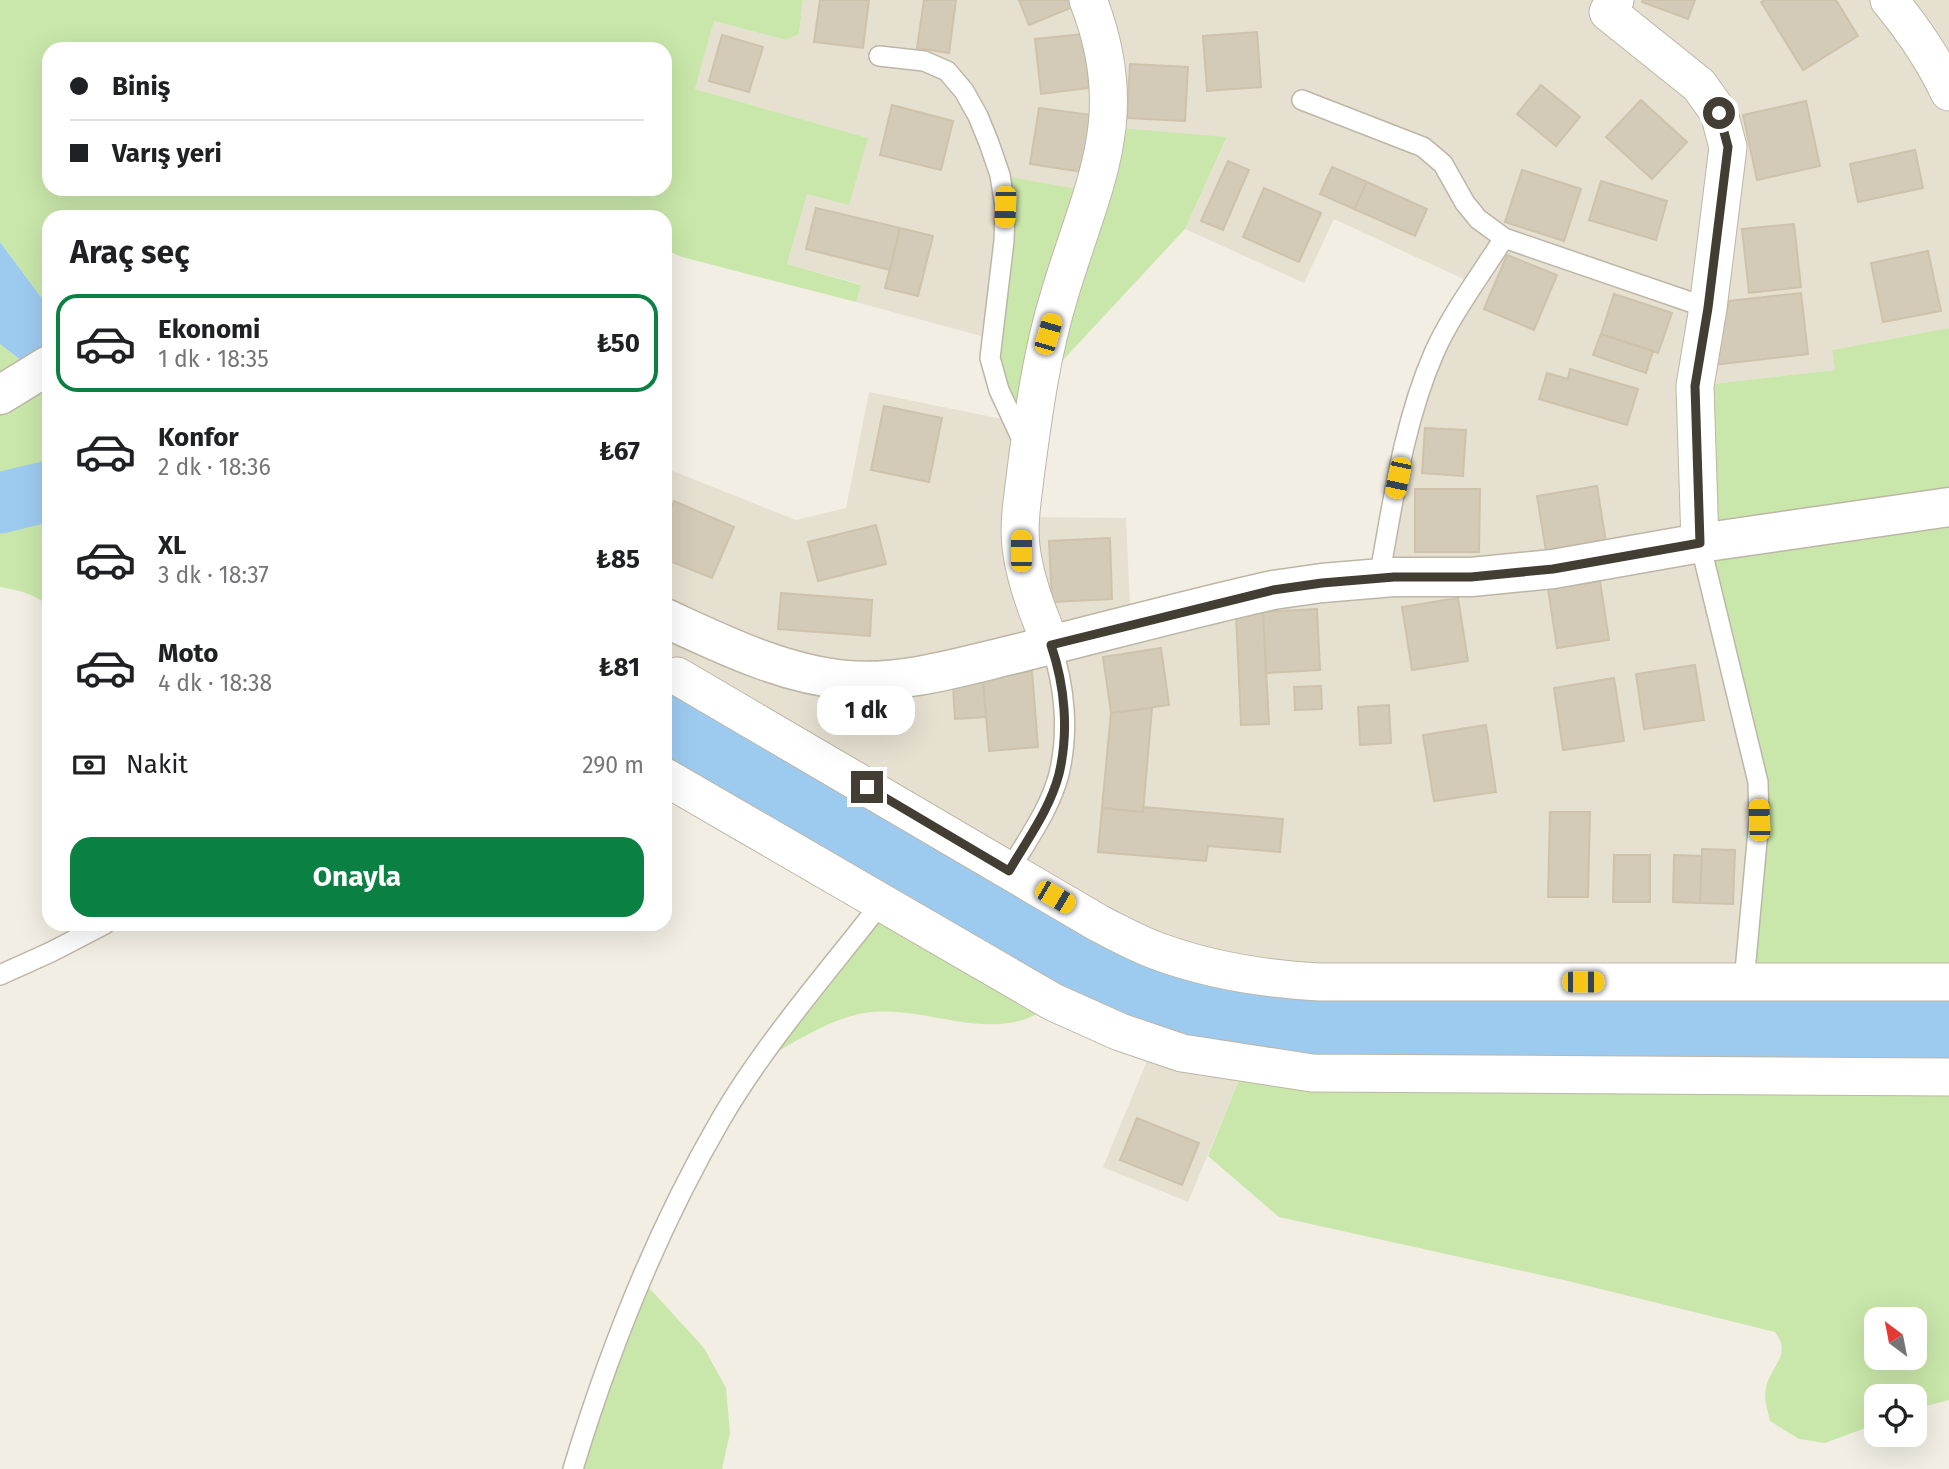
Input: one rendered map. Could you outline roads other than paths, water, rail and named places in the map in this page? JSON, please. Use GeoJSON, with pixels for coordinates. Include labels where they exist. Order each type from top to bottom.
{"type":"FeatureCollection","features":[{"type":"Feature","properties":{"kind":"street"},"geometry":{"type":"LineString","coordinates":[[1051,645],[1027,585],[1021,551],[1021,514],[1037,388],[1048,334],[1105,153],[1109,113],[1107,69],[1100,30],[1088,0]]}},
{"type":"Feature","properties":{"kind":"street"},"geometry":{"type":"LineString","coordinates":[[1889,0],[1914,30],[1949,92]]}},
{"type":"Feature","properties":{"kind":"street"},"geometry":{"type":"LineString","coordinates":[[1605,4],[1699,85],[1719,113],[1728,147],[1708,308],[1695,386],[1700,543]]}},
{"type":"Feature","properties":{"kind":"street"},"geometry":{"type":"LineString","coordinates":[[0,395],[42,369]]}},
{"type":"Feature","properties":{"kind":"street"},"geometry":{"type":"LineString","coordinates":[[672,621],[765,661],[812,675],[848,680],[918,675],[1273,590],[1379,578],[1471,577],[1553,569],[1700,543],[1949,507]]}},
{"type":"Feature","properties":{"kind":"street"},"geometry":{"type":"LineString","coordinates":[[672,683],[703,635]]}},
{"type":"Feature","properties":{"kind":"street"},"geometry":{"type":"LineString","coordinates":[[672,690],[1009,871],[1100,924],[1158,951],[1212,968],[1269,979],[1421,982],[1949,982]]}},
{"type":"Feature","properties":{"kind":"street"},"geometry":{"type":"LineString","coordinates":[[672,781],[1053,1002],[1182,1053],[1245,1065],[1340,1074],[1949,1077]]}},
{"type":"Feature","properties":{"kind":"lane"},"geometry":{"type":"LineString","coordinates":[[879,56],[925,61],[947,71],[964,91],[989,143],[1000,176],[1005,207],[1004,241],[990,358],[999,390],[1028,454]]}},
{"type":"Feature","properties":{"kind":"lane"},"geometry":{"type":"LineString","coordinates":[[1302,100],[1423,147],[1443,164],[1465,203],[1478,219],[1504,238],[1708,308]]}},
{"type":"Feature","properties":{"kind":"lane"},"geometry":{"type":"LineString","coordinates":[[1379,578],[1398,478],[1420,389],[1435,351],[1504,238]]}},
{"type":"Feature","properties":{"kind":"lane"},"geometry":{"type":"LineString","coordinates":[[1700,543],[1758,782],[1759,820],[1744,982]]}},
{"type":"Feature","properties":{"kind":"lane"},"geometry":{"type":"LineString","coordinates":[[1009,871],[1043,813],[1059,775],[1064,733],[1063,698],[1058,666],[1051,645]]}},
{"type":"Feature","properties":{"kind":"lane"},"geometry":{"type":"LineString","coordinates":[[573,1469],[620,1325],[667,1222],[722,1118],[774,1040],[882,902]]}},
{"type":"Feature","properties":{"kind":"lane"},"geometry":{"type":"LineString","coordinates":[[0,975],[91,931]]}},
{"type":"Feature","properties":{"kind":"water"},"geometry":{"type":"Polygon","coordinates":[[[0,242],[42,299],[42,377],[0,344],[0,242]]]}},
{"type":"Feature","properties":{"kind":"water"},"geometry":{"type":"Polygon","coordinates":[[[672,673],[1212,969],[1949,982],[1949,1077],[1182,1053],[672,781],[672,673]]]}},
{"type":"Feature","properties":{"kind":"waterway"},"geometry":{"type":"LineString","coordinates":[[0,503],[42,493]]}}]}
